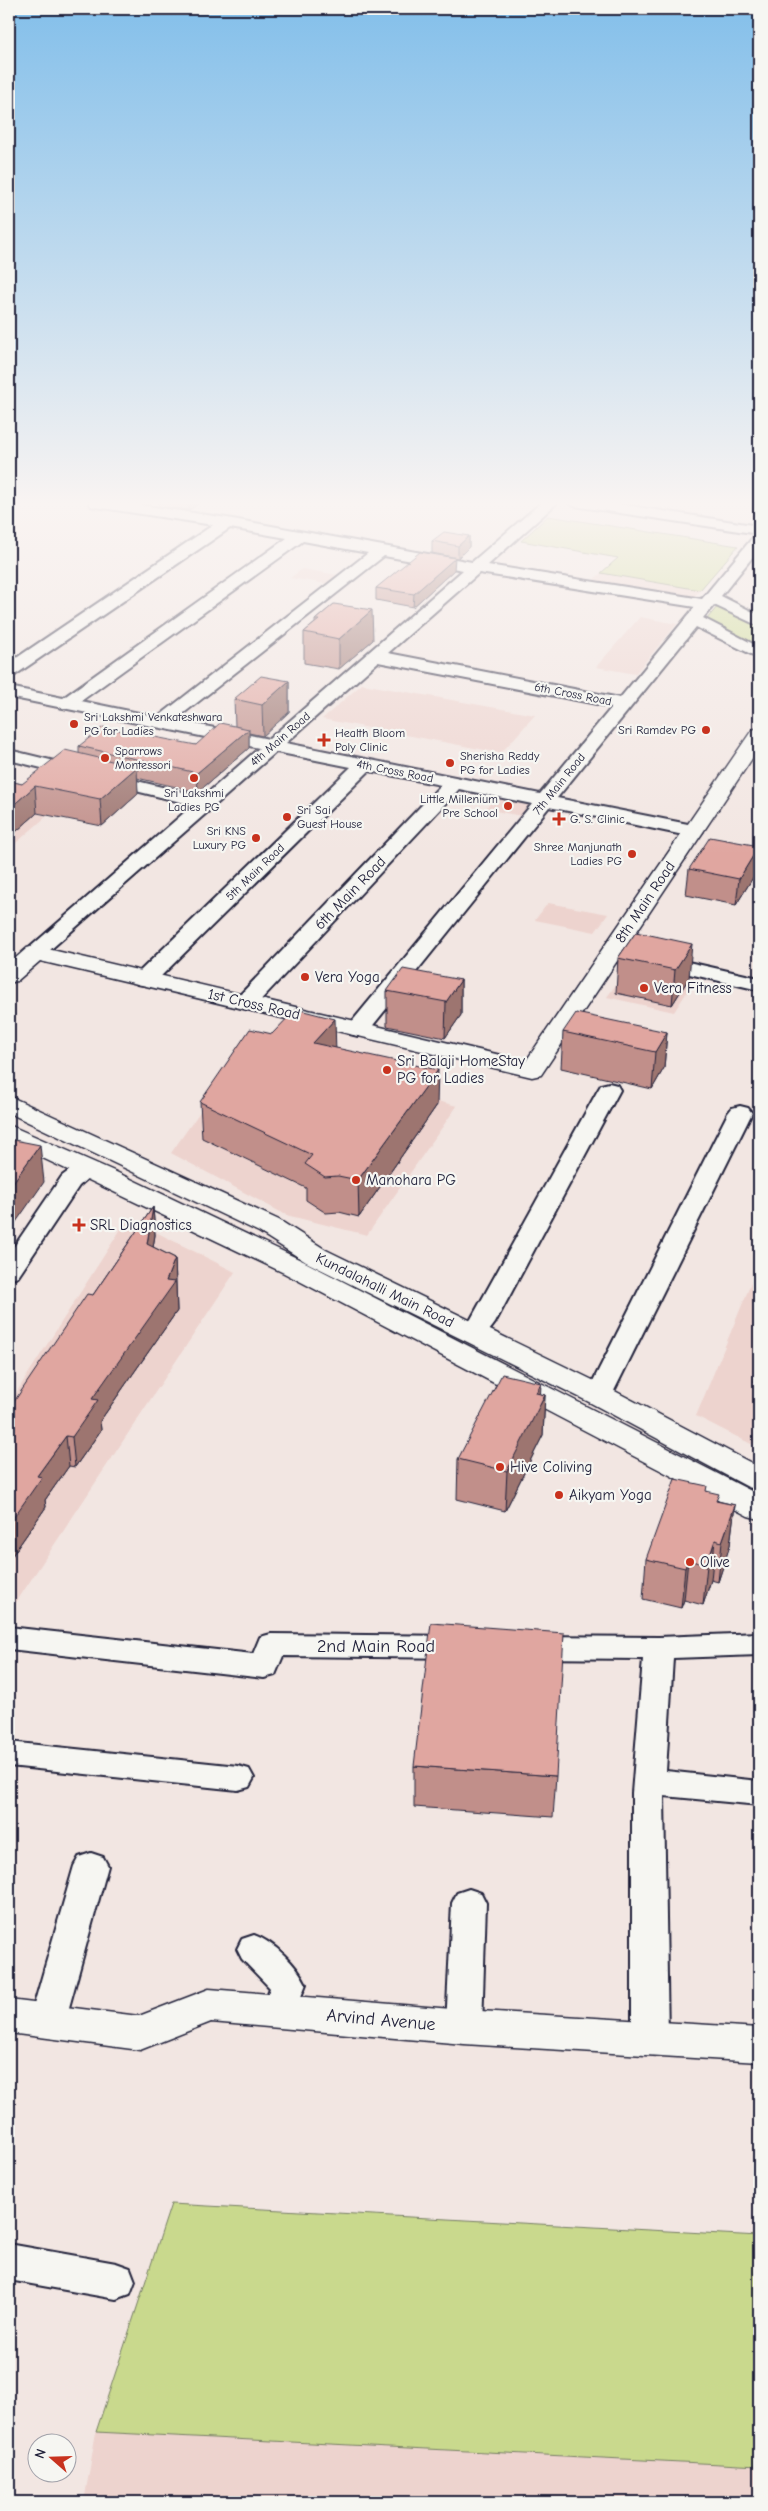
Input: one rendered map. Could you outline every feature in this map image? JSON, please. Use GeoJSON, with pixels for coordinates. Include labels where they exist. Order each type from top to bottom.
{"type":"FeatureCollection","features":[{"type":"Feature","properties":{"kind":"street"},"geometry":{"type":"LineString","coordinates":[[9,670],[85,619]]}},
{"type":"Feature","properties":{"kind":"street"},"geometry":{"type":"LineString","coordinates":[[67,702],[183,619]]}},
{"type":"Feature","properties":{"kind":"street"},"geometry":{"type":"LineString","coordinates":[[161,723],[293,619]]}},
{"type":"Feature","properties":{"kind":"street","name":"4th Main Road"},"geometry":{"type":"LineString","coordinates":[[9,976],[418,619]]}},
{"type":"Feature","properties":{"kind":"street"},"geometry":{"type":"LineString","coordinates":[[694,619],[759,653]]}},
{"type":"Feature","properties":{"kind":"street","name":"7th Main Road"},"geometry":{"type":"LineString","coordinates":[[358,1029],[694,619]]}},
{"type":"Feature","properties":{"kind":"street","name":"6th Cross Road"},"geometry":{"type":"LineString","coordinates":[[375,656],[624,704]]}},
{"type":"Feature","properties":{"kind":"street","name":"4th Cross Road"},"geometry":{"type":"LineString","coordinates":[[9,692],[67,702],[272,747],[693,831]]}},
{"type":"Feature","properties":{"kind":"street","name":"8th Main Road"},"geometry":{"type":"LineString","coordinates":[[532,1070],[693,831],[757,740]]}},
{"type":"Feature","properties":{"kind":"street"},"geometry":{"type":"LineString","coordinates":[[9,755],[206,803]]}},
{"type":"Feature","properties":{"kind":"street","name":"5th Main Road"},"geometry":{"type":"LineString","coordinates":[[145,979],[364,765]]}},
{"type":"Feature","properties":{"kind":"street","name":"6th Main Road"},"geometry":{"type":"LineString","coordinates":[[246,1002],[454,783]]}},
{"type":"Feature","properties":{"kind":"street"},"geometry":{"type":"LineString","coordinates":[[612,951],[759,984]]}},
{"type":"Feature","properties":{"kind":"street","name":"1st Cross Road"},"geometry":{"type":"LineString","coordinates":[[35,953],[532,1070]]}},
{"type":"Feature","properties":{"kind":"street"},"geometry":{"type":"LineString","coordinates":[[472,1333],[482,1323],[610,1090]]}},
{"type":"Feature","properties":{"kind":"street","name":"Kundalahalli Main Road"},"geometry":{"type":"LineString","coordinates":[[9,1104],[269,1226],[316,1256],[599,1395],[759,1480]]}},
{"type":"Feature","properties":{"kind":"street"},"geometry":{"type":"LineString","coordinates":[[599,1395],[740,1113]]}},
{"type":"Feature","properties":{"kind":"street","name":"Kundalahalli Main Road"},"geometry":{"type":"LineString","coordinates":[[9,1134],[244,1243],[535,1388],[759,1508]]}},
{"type":"Feature","properties":{"kind":"street"},"geometry":{"type":"LineString","coordinates":[[9,1272],[70,1181],[86,1169]]}},
{"type":"Feature","properties":{"kind":"street","name":"2nd Main Road"},"geometry":{"type":"LineString","coordinates":[[9,1638],[264,1667],[271,1645],[659,1648],[759,1644]]}},
{"type":"Feature","properties":{"kind":"street"},"geometry":{"type":"LineString","coordinates":[[650,2038],[649,1782],[659,1648]]}},
{"type":"Feature","properties":{"kind":"street"},"geometry":{"type":"LineString","coordinates":[[9,1754],[238,1778]]}},
{"type":"Feature","properties":{"kind":"street"},"geometry":{"type":"LineString","coordinates":[[649,1782],[759,1793]]}},
{"type":"Feature","properties":{"kind":"street"},"geometry":{"type":"LineString","coordinates":[[47,2022],[91,1866]]}},
{"type":"Feature","properties":{"kind":"street"},"geometry":{"type":"LineString","coordinates":[[464,2027],[470,1903]]}},
{"type":"Feature","properties":{"kind":"street"},"geometry":{"type":"LineString","coordinates":[[254,1949],[288,1984],[280,2011]]}},
{"type":"Feature","properties":{"kind":"street","name":"Arvind Avenue"},"geometry":{"type":"LineString","coordinates":[[9,2017],[140,2033],[209,2004],[464,2027],[759,2045]]}},
{"type":"Feature","properties":{"kind":"street"},"geometry":{"type":"LineString","coordinates":[[9,2262],[116,2281]]}},
{"type":"Feature","properties":{"kind":"shaded area"},"geometry":{"type":"Polygon","coordinates":[[[638,619],[652,619],[677,624],[635,674],[596,667],[638,619]]]}},
{"type":"Feature","properties":{"kind":"shaded area"},"geometry":{"type":"Polygon","coordinates":[[[362,684],[535,715],[501,753],[322,719],[362,684]]]}},
{"type":"Feature","properties":{"kind":"shaded area","name":"Little Millenium Pre School"},"geometry":{"type":"Polygon","coordinates":[[[496,797],[531,803],[521,816],[485,809],[496,797]]]}},
{"type":"Feature","properties":{"kind":"shaded area"},"geometry":{"type":"Polygon","coordinates":[[[9,806],[47,816],[9,849],[9,806]]]}},
{"type":"Feature","properties":{"kind":"shaded area"},"geometry":{"type":"Polygon","coordinates":[[[548,903],[608,914],[595,932],[535,920],[548,903]]]}},
{"type":"Feature","properties":{"kind":"shaded area"},"geometry":{"type":"Polygon","coordinates":[[[631,964],[696,978],[674,1012],[607,997],[631,964]]]}},
{"type":"Feature","properties":{"kind":"shaded area"},"geometry":{"type":"Polygon","coordinates":[[[242,1052],[457,1106],[367,1235],[286,1215],[171,1153],[242,1052]]]}},
{"type":"Feature","properties":{"kind":"shaded area"},"geometry":{"type":"Polygon","coordinates":[[[128,1218],[235,1272],[9,1613],[9,1404],[128,1218]]]}},
{"type":"Feature","properties":{"kind":"shaded area"},"geometry":{"type":"Polygon","coordinates":[[[759,1264],[759,1448],[696,1416],[759,1264]]]}},
{"type":"Feature","properties":{"kind":"shaded area"},"geometry":{"type":"Polygon","coordinates":[[[96,2432],[759,2466],[759,2502],[84,2502],[96,2432]]]}},
{"type":"Feature","properties":{"kind":"green space"},"geometry":{"type":"Polygon","coordinates":[[[744,619],[759,627],[759,647],[706,620],[744,619]]]}},
{"type":"Feature","properties":{"kind":"green space"},"geometry":{"type":"Polygon","coordinates":[[[171,2204],[759,2236],[759,2466],[96,2432],[171,2204]]]}},
{"type":"Feature","properties":{"kind":"building"},"geometry":{"type":"Polygon","coordinates":[[[362,619],[339,639],[304,632],[319,620],[315,620],[362,619]]]}},
{"type":"Feature","properties":{"kind":"building"},"geometry":{"type":"Polygon","coordinates":[[[261,676],[289,681],[262,705],[234,699],[261,676]]]}},
{"type":"Feature","properties":{"kind":"building"},"geometry":{"type":"Polygon","coordinates":[[[220,723],[249,729],[197,773],[79,746],[103,727],[196,745],[220,723]]]}},
{"type":"Feature","properties":{"kind":"building"},"geometry":{"type":"Polygon","coordinates":[[[65,750],[137,767],[100,799],[35,786],[9,809],[9,781],[22,784],[65,750]]]}},
{"type":"Feature","properties":{"kind":"building"},"geometry":{"type":"Polygon","coordinates":[[[710,837],[759,846],[739,879],[689,869],[710,837]]]}},
{"type":"Feature","properties":{"kind":"building"},"geometry":{"type":"Polygon","coordinates":[[[636,932],[692,944],[675,970],[618,958],[636,932]]]}},
{"type":"Feature","properties":{"kind":"building"},"geometry":{"type":"Polygon","coordinates":[[[403,969],[461,980],[446,1002],[387,991],[403,969]]]}},
{"type":"Feature","properties":{"kind":"building"},"geometry":{"type":"Polygon","coordinates":[[[296,1009],[335,1019],[313,1043],[438,1070],[358,1180],[338,1176],[325,1177],[305,1164],[312,1155],[200,1102],[250,1029],[272,1034],[296,1009]]]}},
{"type":"Feature","properties":{"kind":"building"},"geometry":{"type":"Polygon","coordinates":[[[576,1013],[667,1032],[655,1052],[563,1032],[576,1013]]]}},
{"type":"Feature","properties":{"kind":"building"},"geometry":{"type":"Polygon","coordinates":[[[9,1139],[40,1145],[9,1188],[9,1139]]]}},
{"type":"Feature","properties":{"kind":"building"},"geometry":{"type":"Polygon","coordinates":[[[153,1207],[147,1244],[175,1258],[166,1281],[175,1282],[92,1399],[98,1400],[72,1437],[66,1436],[37,1476],[42,1477],[9,1524],[9,1409],[87,1294],[93,1295],[153,1207]]]}},
{"type":"Feature","properties":{"kind":"building"},"geometry":{"type":"Polygon","coordinates":[[[502,1374],[541,1383],[536,1393],[545,1395],[507,1471],[458,1459],[502,1374]]]}},
{"type":"Feature","properties":{"kind":"building"},"geometry":{"type":"Polygon","coordinates":[[[675,1479],[707,1486],[706,1491],[719,1494],[716,1501],[735,1505],[722,1542],[715,1540],[707,1565],[688,1560],[685,1568],[646,1559],[675,1479]]]}},
{"type":"Feature","properties":{"kind":"building"},"geometry":{"type":"Polygon","coordinates":[[[431,1623],[564,1633],[556,1776],[414,1766],[431,1623]]]}},
{"type":"Feature","properties":{"kind":"place","name":"Sri Lakshmi Venkateshwara PG for Ladies"},"geometry":{"type":"Point","coordinates":[74,724]}},
{"type":"Feature","properties":{"kind":"place","name":"Sri Ramdev PG"},"geometry":{"type":"Point","coordinates":[706,730]}},
{"type":"Feature","properties":{"kind":"place","name":"Health Bloom Poly Clinic"},"geometry":{"type":"Point","coordinates":[324,740]}},
{"type":"Feature","properties":{"kind":"place","name":"Sparrows Montessori"},"geometry":{"type":"Point","coordinates":[105,758]}},
{"type":"Feature","properties":{"kind":"place","name":"Sherisha Reddy PG for Ladies"},"geometry":{"type":"Point","coordinates":[450,763]}},
{"type":"Feature","properties":{"kind":"place","name":"Sri Lakshmi Ladies PG"},"geometry":{"type":"Point","coordinates":[194,778]}},
{"type":"Feature","properties":{"kind":"place","name":"Little Millenium Pre School"},"geometry":{"type":"Point","coordinates":[508,806]}},
{"type":"Feature","properties":{"kind":"place","name":"Sri Sai Guest House"},"geometry":{"type":"Point","coordinates":[287,817]}},
{"type":"Feature","properties":{"kind":"place","name":"G. S. Clinic"},"geometry":{"type":"Point","coordinates":[559,819]}},
{"type":"Feature","properties":{"kind":"place","name":"Sri KNS Luxury PG"},"geometry":{"type":"Point","coordinates":[256,838]}},
{"type":"Feature","properties":{"kind":"place","name":"Shree Manjunath Ladies PG"},"geometry":{"type":"Point","coordinates":[632,854]}},
{"type":"Feature","properties":{"kind":"place","name":"Vera Yoga"},"geometry":{"type":"Point","coordinates":[305,977]}},
{"type":"Feature","properties":{"kind":"place","name":"Vera Fitness"},"geometry":{"type":"Point","coordinates":[644,988]}},
{"type":"Feature","properties":{"kind":"place","name":"Sri Balaji HomeStay PG for Ladies"},"geometry":{"type":"Point","coordinates":[387,1070]}},
{"type":"Feature","properties":{"kind":"place","name":"Manohara PG"},"geometry":{"type":"Point","coordinates":[356,1180]}},
{"type":"Feature","properties":{"kind":"place","name":"SRL Diagnostics"},"geometry":{"type":"Point","coordinates":[79,1225]}},
{"type":"Feature","properties":{"kind":"place","name":"Hive Coliving"},"geometry":{"type":"Point","coordinates":[500,1467]}},
{"type":"Feature","properties":{"kind":"place","name":"Aikyam Yoga"},"geometry":{"type":"Point","coordinates":[559,1495]}},
{"type":"Feature","properties":{"kind":"place","name":"Olive"},"geometry":{"type":"Point","coordinates":[690,1562]}}]}
